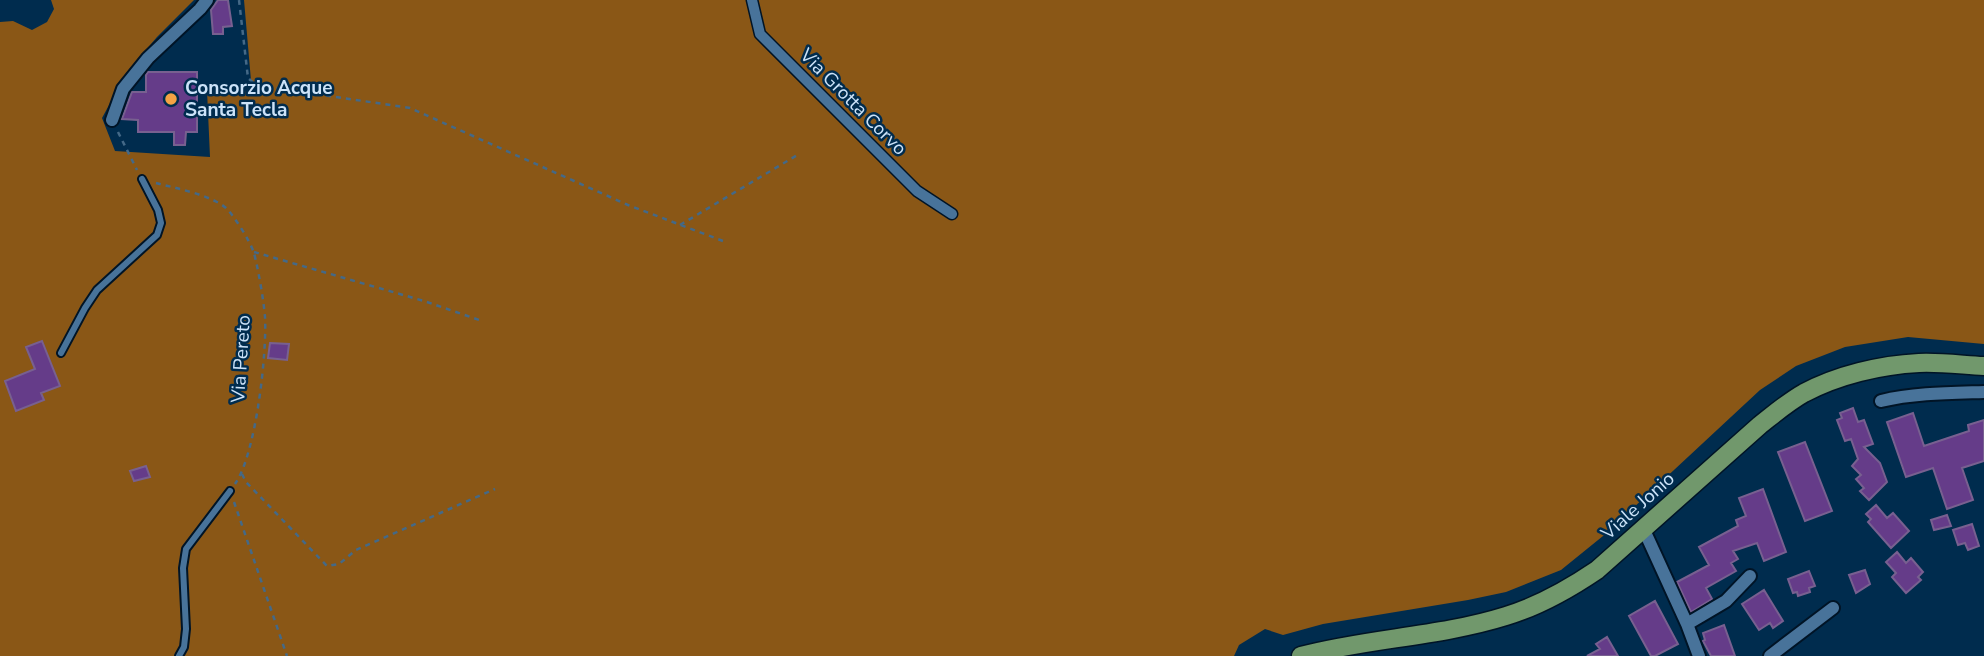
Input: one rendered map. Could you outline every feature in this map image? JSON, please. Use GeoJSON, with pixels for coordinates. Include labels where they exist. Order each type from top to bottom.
{"type":"FeatureCollection","features":[{"type":"Feature","properties":{"kind":"main road","name":"Viale Jonio"},"geometry":{"type":"LineString","coordinates":[[1301,656],[1342,646],[1457,628],[1508,616],[1540,604],[1597,570],[1760,425],[1785,405],[1826,383],[1889,366],[1920,363],[1984,366]]}},
{"type":"Feature","properties":{"kind":"street"},"geometry":{"type":"LineString","coordinates":[[112,120],[123,89],[131,78],[207,0]]}},
{"type":"Feature","properties":{"kind":"street","name":"Via Grotta Corvo"},"geometry":{"type":"LineString","coordinates":[[752,0],[760,34],[917,191],[951,214]]}},
{"type":"Feature","properties":{"kind":"street"},"geometry":{"type":"LineString","coordinates":[[1881,401],[1951,393],[1984,393]]}},
{"type":"Feature","properties":{"kind":"street"},"geometry":{"type":"LineString","coordinates":[[1644,530],[1699,656]]}},
{"type":"Feature","properties":{"kind":"street"},"geometry":{"type":"LineString","coordinates":[[1687,624],[1726,601],[1750,576]]}},
{"type":"Feature","properties":{"kind":"street"},"geometry":{"type":"LineString","coordinates":[[1769,656],[1833,608]]}},
{"type":"Feature","properties":{"kind":"lane"},"geometry":{"type":"LineString","coordinates":[[61,353],[97,290],[157,235],[161,223],[159,210],[142,179]]}},
{"type":"Feature","properties":{"kind":"lane"},"geometry":{"type":"LineString","coordinates":[[178,656],[184,647],[186,629],[183,568],[186,549],[230,491]]}},
{"type":"Feature","properties":{"kind":"path"},"geometry":{"type":"LineString","coordinates":[[239,0],[248,78],[256,85],[410,108],[628,205],[723,240]]}},
{"type":"Feature","properties":{"kind":"path"},"geometry":{"type":"LineString","coordinates":[[112,120],[142,179]]}},
{"type":"Feature","properties":{"kind":"path"},"geometry":{"type":"LineString","coordinates":[[680,225],[799,154]]}},
{"type":"Feature","properties":{"kind":"path","name":"Via Pereto"},"geometry":{"type":"LineString","coordinates":[[142,179],[201,195],[225,207],[254,252],[265,316],[263,370],[255,423],[242,474],[230,491]]}},
{"type":"Feature","properties":{"kind":"path"},"geometry":{"type":"LineString","coordinates":[[254,252],[424,301],[482,321]]}},
{"type":"Feature","properties":{"kind":"path"},"geometry":{"type":"LineString","coordinates":[[242,474],[246,482],[327,566],[340,564],[356,550],[495,489]]}},
{"type":"Feature","properties":{"kind":"path"},"geometry":{"type":"LineString","coordinates":[[230,491],[287,656]]}},
{"type":"Feature","properties":{"kind":"shaded area"},"geometry":{"type":"Polygon","coordinates":[[[51,0],[194,0],[127,72],[102,118],[115,151],[210,157],[207,90],[252,92],[244,0],[1984,0],[1984,344],[1908,337],[1845,347],[1796,366],[1760,390],[1603,536],[1561,570],[1506,592],[1468,600],[1323,624],[1283,635],[1265,629],[1239,645],[1234,656],[0,656],[0,22],[13,21],[32,30],[47,22],[54,9],[51,0]]]}},
{"type":"Feature","properties":{"kind":"building"},"geometry":{"type":"Polygon","coordinates":[[[218,0],[228,0],[232,26],[223,27],[223,34],[213,34],[211,10],[218,0]]]}},
{"type":"Feature","properties":{"kind":"building","name":"Consorzio Acque Santa Tecla"},"geometry":{"type":"Polygon","coordinates":[[[148,72],[197,72],[197,132],[186,132],[185,145],[174,145],[174,132],[138,132],[138,120],[122,119],[132,92],[146,92],[148,72]]]}},
{"type":"Feature","properties":{"kind":"building"},"geometry":{"type":"Polygon","coordinates":[[[42,341],[60,386],[41,393],[44,400],[16,411],[5,381],[35,369],[26,347],[42,341]]]}},
{"type":"Feature","properties":{"kind":"building"},"geometry":{"type":"Polygon","coordinates":[[[270,343],[289,344],[287,360],[268,358],[270,343]]]}},
{"type":"Feature","properties":{"kind":"building"},"geometry":{"type":"Polygon","coordinates":[[[1853,408],[1858,422],[1864,420],[1873,444],[1864,447],[1880,463],[1887,482],[1869,500],[1860,491],[1864,488],[1856,479],[1861,475],[1852,466],[1858,459],[1851,439],[1845,441],[1837,420],[1842,418],[1840,413],[1853,408]]]}},
{"type":"Feature","properties":{"kind":"building"},"geometry":{"type":"Polygon","coordinates":[[[1913,413],[1924,446],[1969,431],[1968,425],[1984,420],[1984,461],[1962,468],[1973,500],[1947,509],[1933,468],[1906,477],[1887,422],[1913,413]]]}},
{"type":"Feature","properties":{"kind":"building"},"geometry":{"type":"Polygon","coordinates":[[[1805,442],[1832,511],[1805,521],[1778,452],[1805,442]]]}},
{"type":"Feature","properties":{"kind":"building"},"geometry":{"type":"Polygon","coordinates":[[[146,466],[150,477],[134,481],[130,471],[146,466]]]}},
{"type":"Feature","properties":{"kind":"building"},"geometry":{"type":"Polygon","coordinates":[[[1763,489],[1786,552],[1764,561],[1757,543],[1733,551],[1738,559],[1731,563],[1736,571],[1706,588],[1712,599],[1691,612],[1677,582],[1709,565],[1699,547],[1738,526],[1736,520],[1746,516],[1739,498],[1763,489]]]}},
{"type":"Feature","properties":{"kind":"building"},"geometry":{"type":"Polygon","coordinates":[[[1876,505],[1887,518],[1893,513],[1909,531],[1891,548],[1868,522],[1871,519],[1866,514],[1876,505]]]}},
{"type":"Feature","properties":{"kind":"building"},"geometry":{"type":"Polygon","coordinates":[[[1947,515],[1951,526],[1934,530],[1931,520],[1947,515]]]}},
{"type":"Feature","properties":{"kind":"building"},"geometry":{"type":"Polygon","coordinates":[[[1972,524],[1979,546],[1968,550],[1965,543],[1958,545],[1953,530],[1972,524]]]}},
{"type":"Feature","properties":{"kind":"building"},"geometry":{"type":"Polygon","coordinates":[[[1897,552],[1906,563],[1911,558],[1923,572],[1918,577],[1921,580],[1906,593],[1892,577],[1896,573],[1886,562],[1897,552]]]}},
{"type":"Feature","properties":{"kind":"building"},"geometry":{"type":"Polygon","coordinates":[[[1865,570],[1870,584],[1856,593],[1849,575],[1865,570]]]}},
{"type":"Feature","properties":{"kind":"building"},"geometry":{"type":"Polygon","coordinates":[[[1809,571],[1815,586],[1809,588],[1810,592],[1798,596],[1797,592],[1793,593],[1788,579],[1809,571]]]}},
{"type":"Feature","properties":{"kind":"building"},"geometry":{"type":"Polygon","coordinates":[[[1764,590],[1783,621],[1773,628],[1770,623],[1759,630],[1742,604],[1764,590]]]}},
{"type":"Feature","properties":{"kind":"building"},"geometry":{"type":"Polygon","coordinates":[[[1655,601],[1678,644],[1651,656],[1629,616],[1655,601]]]}},
{"type":"Feature","properties":{"kind":"building"},"geometry":{"type":"Polygon","coordinates":[[[1724,625],[1735,656],[1711,656],[1703,641],[1703,633],[1724,625]]]}},
{"type":"Feature","properties":{"kind":"building"},"geometry":{"type":"Polygon","coordinates":[[[1607,637],[1618,656],[1587,656],[1600,649],[1596,644],[1607,637]]]}},
{"type":"Feature","properties":{"kind":"place","name":"Consorzio Acque Santa Tecla"},"geometry":{"type":"Point","coordinates":[171,99]}}]}
